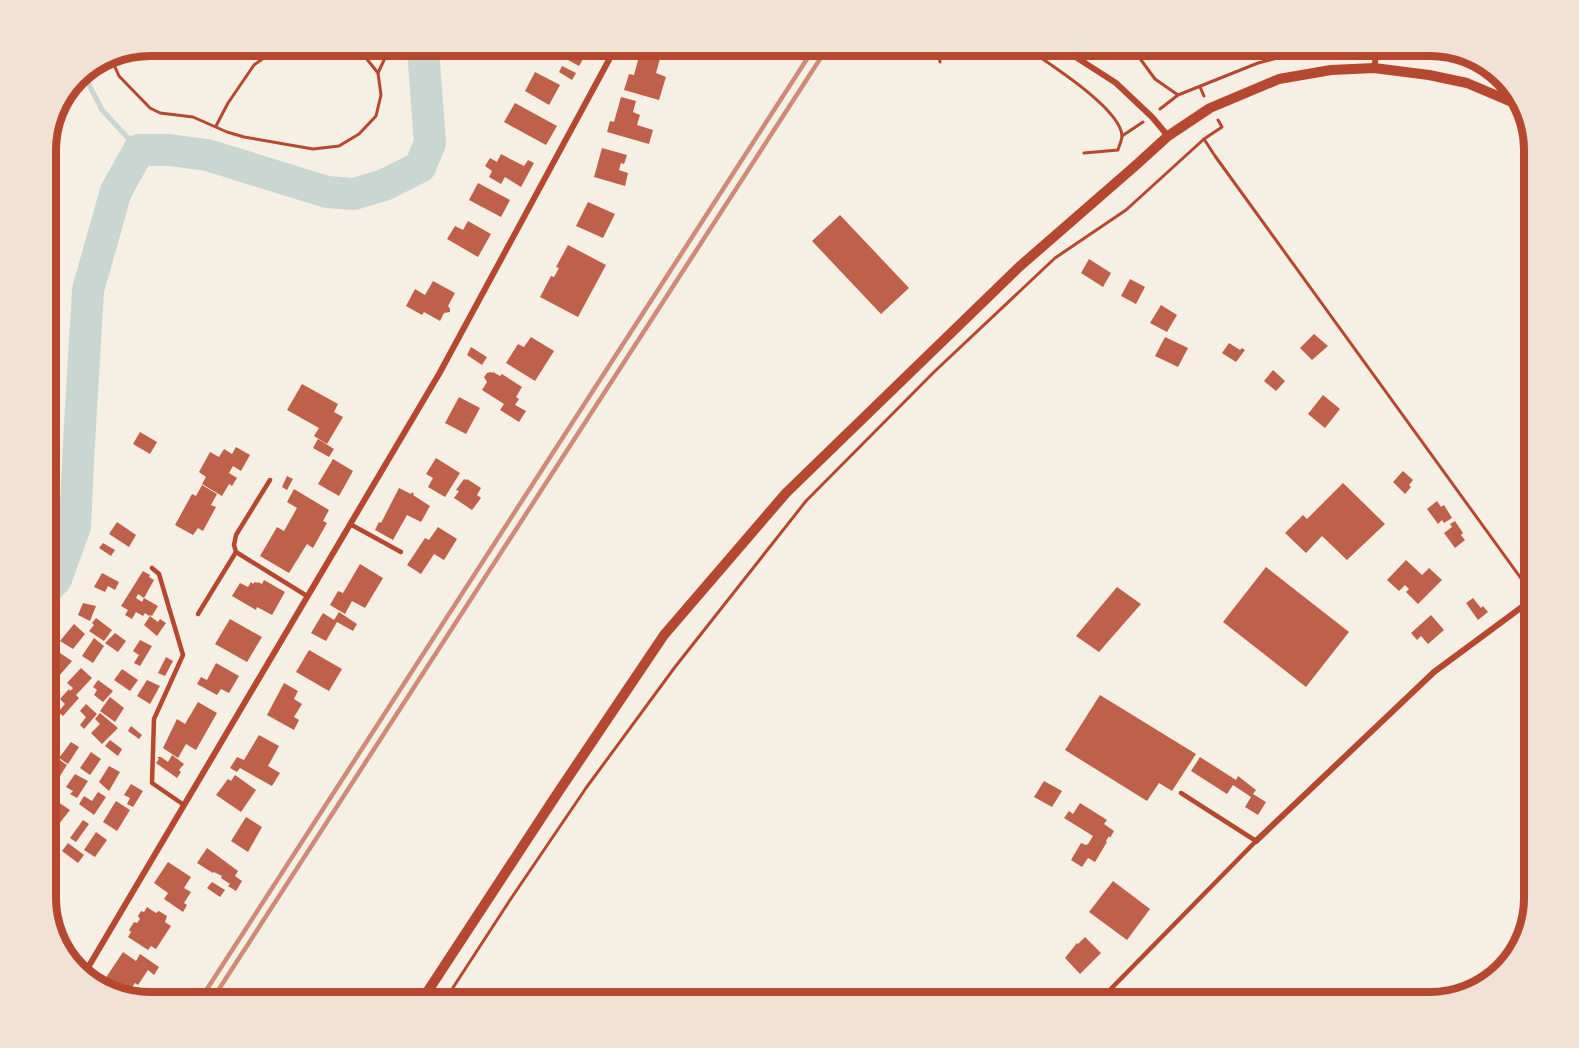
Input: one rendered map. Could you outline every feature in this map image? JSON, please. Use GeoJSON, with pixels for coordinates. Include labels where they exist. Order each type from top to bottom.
{"type":"FeatureCollection","features":[{"type":"Feature","properties":{"kind":"street"},"geometry":{"type":"LineString","coordinates":[[87,969],[439,374],[612,55]]}},
{"type":"Feature","properties":{"kind":"street"},"geometry":{"type":"LineString","coordinates":[[1073,55],[1116,83],[1152,117],[1168,136]]}},
{"type":"Feature","properties":{"kind":"street"},"geometry":{"type":"LineString","coordinates":[[1374,68],[1376,55]]}},
{"type":"Feature","properties":{"kind":"street"},"geometry":{"type":"LineString","coordinates":[[427,992],[664,635],[786,493],[1020,267],[1168,136],[1210,108],[1279,80],[1331,70],[1374,68],[1429,75],[1467,83],[1510,101]]}},
{"type":"Feature","properties":{"kind":"street"},"geometry":{"type":"LineString","coordinates":[[1256,842],[1434,672],[1524,604]]}},
{"type":"Feature","properties":{"kind":"lane"},"geometry":{"type":"LineString","coordinates":[[270,480],[236,535],[234,545],[236,552],[307,596]]}},
{"type":"Feature","properties":{"kind":"lane"},"geometry":{"type":"LineString","coordinates":[[350,524],[401,552]]}},
{"type":"Feature","properties":{"kind":"lane"},"geometry":{"type":"LineString","coordinates":[[198,614],[236,552]]}},
{"type":"Feature","properties":{"kind":"lane"},"geometry":{"type":"LineString","coordinates":[[152,567],[159,574],[183,655],[154,719],[152,783],[184,805]]}},
{"type":"Feature","properties":{"kind":"lane"},"geometry":{"type":"LineString","coordinates":[[1108,992],[1256,842],[1181,793]]}},
{"type":"Feature","properties":{"kind":"path"},"geometry":{"type":"LineString","coordinates":[[216,126],[254,64],[267,55]]}},
{"type":"Feature","properties":{"kind":"path"},"geometry":{"type":"LineString","coordinates":[[113,63],[119,76],[150,108],[160,113],[193,117],[244,137],[313,148],[339,146],[359,134],[376,116],[381,95],[378,73],[363,55]]}},
{"type":"Feature","properties":{"kind":"path"},"geometry":{"type":"LineString","coordinates":[[378,73],[386,55]]}},
{"type":"Feature","properties":{"kind":"path"},"geometry":{"type":"LineString","coordinates":[[939,55],[940,63]]}},
{"type":"Feature","properties":{"kind":"path"},"geometry":{"type":"LineString","coordinates":[[1036,55],[1095,97],[1116,122],[1122,136],[1118,150],[1084,153]]}},
{"type":"Feature","properties":{"kind":"path"},"geometry":{"type":"LineString","coordinates":[[1137,55],[1155,79],[1178,95]]}},
{"type":"Feature","properties":{"kind":"path"},"geometry":{"type":"LineString","coordinates":[[1122,136],[1152,117],[1178,95],[1258,63],[1289,55]]}},
{"type":"Feature","properties":{"kind":"path"},"geometry":{"type":"LineString","coordinates":[[450,992],[586,788],[675,668],[806,501],[934,372],[1055,258],[1126,210],[1204,139],[1222,127],[1210,108]]}},
{"type":"Feature","properties":{"kind":"path"},"geometry":{"type":"LineString","coordinates":[[1204,139],[1524,583]]}},
{"type":"Feature","properties":{"kind":"building"},"geometry":{"type":"Polygon","coordinates":[[[559,55],[585,55],[579,66],[559,55]]]}},
{"type":"Feature","properties":{"kind":"building"},"geometry":{"type":"Polygon","coordinates":[[[639,55],[661,55],[656,73],[666,77],[659,100],[624,90],[629,74],[634,75],[639,55]]]}},
{"type":"Feature","properties":{"kind":"building"},"geometry":{"type":"Polygon","coordinates":[[[562,66],[576,73],[572,80],[559,72],[562,66]]]}},
{"type":"Feature","properties":{"kind":"building"},"geometry":{"type":"Polygon","coordinates":[[[535,72],[560,85],[549,105],[525,91],[535,72]]]}},
{"type":"Feature","properties":{"kind":"building"},"geometry":{"type":"Polygon","coordinates":[[[621,97],[636,101],[633,112],[640,115],[637,125],[653,130],[649,144],[607,132],[610,121],[614,122],[621,97]]]}},
{"type":"Feature","properties":{"kind":"building"},"geometry":{"type":"Polygon","coordinates":[[[515,103],[557,126],[546,145],[504,122],[515,103]]]}},
{"type":"Feature","properties":{"kind":"building"},"geometry":{"type":"Polygon","coordinates":[[[602,148],[627,155],[619,170],[628,173],[625,186],[594,177],[602,148]]]}},
{"type":"Feature","properties":{"kind":"building"},"geometry":{"type":"Polygon","coordinates":[[[501,154],[524,166],[528,160],[534,163],[521,187],[505,177],[501,184],[489,177],[492,171],[485,166],[490,158],[497,162],[501,154]]]}},
{"type":"Feature","properties":{"kind":"building"},"geometry":{"type":"Polygon","coordinates":[[[478,183],[510,200],[501,217],[469,200],[478,183]]]}},
{"type":"Feature","properties":{"kind":"building"},"geometry":{"type":"Polygon","coordinates":[[[588,202],[615,214],[603,238],[576,226],[588,202]]]}},
{"type":"Feature","properties":{"kind":"building"},"geometry":{"type":"Polygon","coordinates":[[[840,215],[909,288],[881,314],[812,241],[840,215]]]}},
{"type":"Feature","properties":{"kind":"building"},"geometry":{"type":"Polygon","coordinates":[[[468,221],[491,234],[478,257],[447,239],[455,226],[463,230],[468,221]]]}},
{"type":"Feature","properties":{"kind":"building"},"geometry":{"type":"Polygon","coordinates":[[[568,245],[606,265],[578,317],[540,297],[551,276],[554,277],[559,268],[556,267],[568,245]]]}},
{"type":"Feature","properties":{"kind":"building"},"geometry":{"type":"Polygon","coordinates":[[[1089,259],[1111,273],[1103,287],[1081,273],[1089,259]]]}},
{"type":"Feature","properties":{"kind":"building"},"geometry":{"type":"Polygon","coordinates":[[[1130,279],[1145,287],[1136,304],[1121,296],[1130,279]]]}},
{"type":"Feature","properties":{"kind":"building"},"geometry":{"type":"Polygon","coordinates":[[[433,281],[455,293],[448,306],[450,312],[444,313],[440,321],[406,306],[415,289],[425,295],[433,281]]]}},
{"type":"Feature","properties":{"kind":"building"},"geometry":{"type":"Polygon","coordinates":[[[1161,305],[1177,315],[1167,332],[1150,323],[1161,305]]]}},
{"type":"Feature","properties":{"kind":"building"},"geometry":{"type":"Polygon","coordinates":[[[1314,334],[1328,346],[1312,360],[1300,348],[1314,334]]]}},
{"type":"Feature","properties":{"kind":"building"},"geometry":{"type":"Polygon","coordinates":[[[531,337],[554,351],[535,381],[506,363],[518,344],[524,347],[531,337]]]}},
{"type":"Feature","properties":{"kind":"building"},"geometry":{"type":"Polygon","coordinates":[[[1165,337],[1188,348],[1178,367],[1155,356],[1165,337]]]}},
{"type":"Feature","properties":{"kind":"building"},"geometry":{"type":"Polygon","coordinates":[[[1229,343],[1240,350],[1242,348],[1245,350],[1236,362],[1222,353],[1229,343]]]}},
{"type":"Feature","properties":{"kind":"building"},"geometry":{"type":"Polygon","coordinates":[[[471,347],[487,357],[482,365],[467,355],[471,347]]]}},
{"type":"Feature","properties":{"kind":"building"},"geometry":{"type":"Polygon","coordinates":[[[1273,370],[1285,381],[1276,391],[1264,381],[1273,370]]]}},
{"type":"Feature","properties":{"kind":"building"},"geometry":{"type":"Polygon","coordinates":[[[491,372],[500,376],[502,374],[522,387],[516,397],[519,399],[515,405],[526,411],[519,422],[500,410],[504,404],[482,390],[487,382],[484,377],[491,372]]]}},
{"type":"Feature","properties":{"kind":"building"},"geometry":{"type":"Polygon","coordinates":[[[302,384],[338,404],[334,412],[343,417],[327,444],[314,436],[319,428],[287,410],[302,384]]]}},
{"type":"Feature","properties":{"kind":"building"},"geometry":{"type":"Polygon","coordinates":[[[1323,395],[1340,409],[1325,428],[1308,414],[1323,395]]]}},
{"type":"Feature","properties":{"kind":"building"},"geometry":{"type":"Polygon","coordinates":[[[459,397],[480,408],[466,434],[445,423],[459,397]]]}},
{"type":"Feature","properties":{"kind":"building"},"geometry":{"type":"Polygon","coordinates":[[[140,432],[157,442],[150,454],[133,444],[140,432]]]}},
{"type":"Feature","properties":{"kind":"building"},"geometry":{"type":"Polygon","coordinates":[[[318,439],[334,449],[329,457],[313,448],[318,439]]]}},
{"type":"Feature","properties":{"kind":"building"},"geometry":{"type":"Polygon","coordinates":[[[236,447],[250,455],[241,471],[233,466],[229,473],[237,478],[232,486],[229,484],[222,496],[202,484],[206,477],[199,472],[210,452],[219,457],[224,449],[232,454],[236,447]]]}},
{"type":"Feature","properties":{"kind":"building"},"geometry":{"type":"Polygon","coordinates":[[[436,458],[460,473],[445,497],[428,487],[433,478],[426,474],[436,458]]]}},
{"type":"Feature","properties":{"kind":"building"},"geometry":{"type":"Polygon","coordinates":[[[333,459],[353,471],[339,496],[318,484],[333,459]]]}},
{"type":"Feature","properties":{"kind":"building"},"geometry":{"type":"Polygon","coordinates":[[[1403,471],[1413,480],[1405,494],[1393,482],[1403,471]]]}},
{"type":"Feature","properties":{"kind":"building"},"geometry":{"type":"Polygon","coordinates":[[[287,476],[293,479],[287,490],[282,487],[287,476]]]}},
{"type":"Feature","properties":{"kind":"building"},"geometry":{"type":"Polygon","coordinates":[[[464,479],[481,488],[477,495],[481,498],[472,510],[454,498],[459,491],[456,490],[464,479]]]}},
{"type":"Feature","properties":{"kind":"building"},"geometry":{"type":"Polygon","coordinates":[[[1343,483],[1385,524],[1347,560],[1322,536],[1306,553],[1285,533],[1303,515],[1307,519],[1343,483]]]}},
{"type":"Feature","properties":{"kind":"building"},"geometry":{"type":"Polygon","coordinates":[[[202,485],[217,494],[211,505],[216,507],[203,531],[198,528],[193,535],[175,525],[192,494],[196,496],[202,485]]]}},
{"type":"Feature","properties":{"kind":"building"},"geometry":{"type":"Polygon","coordinates":[[[399,488],[411,494],[412,492],[430,506],[421,522],[407,515],[393,540],[375,530],[399,488]]]}},
{"type":"Feature","properties":{"kind":"building"},"geometry":{"type":"Polygon","coordinates":[[[294,489],[329,510],[323,521],[327,523],[313,548],[307,544],[289,573],[260,556],[277,527],[284,531],[297,508],[287,502],[294,489]]]}},
{"type":"Feature","properties":{"kind":"building"},"geometry":{"type":"Polygon","coordinates":[[[1437,501],[1441,507],[1444,505],[1452,518],[1444,523],[1442,520],[1438,524],[1427,509],[1437,501]]]}},
{"type":"Feature","properties":{"kind":"building"},"geometry":{"type":"Polygon","coordinates":[[[1455,521],[1465,540],[1455,548],[1444,533],[1452,527],[1450,524],[1455,521]]]}},
{"type":"Feature","properties":{"kind":"building"},"geometry":{"type":"Polygon","coordinates":[[[117,522],[136,535],[129,547],[109,534],[117,522]]]}},
{"type":"Feature","properties":{"kind":"building"},"geometry":{"type":"Polygon","coordinates":[[[438,527],[457,539],[444,560],[434,554],[421,574],[407,565],[425,538],[429,540],[438,527]]]}},
{"type":"Feature","properties":{"kind":"building"},"geometry":{"type":"Polygon","coordinates":[[[103,543],[115,550],[111,556],[99,548],[103,543]]]}},
{"type":"Feature","properties":{"kind":"building"},"geometry":{"type":"Polygon","coordinates":[[[1406,560],[1422,575],[1429,568],[1442,580],[1418,604],[1406,592],[1409,589],[1405,585],[1399,591],[1387,580],[1406,560]]]}},
{"type":"Feature","properties":{"kind":"building"},"geometry":{"type":"Polygon","coordinates":[[[360,564],[383,578],[365,608],[352,601],[345,614],[330,605],[338,591],[343,593],[360,564]]]}},
{"type":"Feature","properties":{"kind":"building"},"geometry":{"type":"Polygon","coordinates":[[[1266,567],[1349,632],[1306,687],[1223,622],[1266,567]]]}},
{"type":"Feature","properties":{"kind":"building"},"geometry":{"type":"Polygon","coordinates":[[[143,571],[154,580],[144,598],[158,606],[152,616],[145,613],[143,616],[136,612],[132,619],[125,615],[128,610],[121,606],[143,571]],[[138,594],[136,598],[142,602],[144,598],[138,594]]]}},
{"type":"Feature","properties":{"kind":"building"},"geometry":{"type":"Polygon","coordinates":[[[102,573],[119,582],[115,590],[108,586],[105,592],[94,587],[102,573]]]}},
{"type":"Feature","properties":{"kind":"building"},"geometry":{"type":"Polygon","coordinates":[[[264,580],[285,592],[272,615],[257,607],[256,610],[232,596],[240,583],[248,587],[251,582],[262,584],[264,580]]]}},
{"type":"Feature","properties":{"kind":"building"},"geometry":{"type":"Polygon","coordinates":[[[1117,587],[1141,604],[1099,652],[1076,636],[1117,587]]]}},
{"type":"Feature","properties":{"kind":"building"},"geometry":{"type":"Polygon","coordinates":[[[1473,598],[1481,608],[1483,606],[1488,612],[1478,620],[1466,603],[1473,598]]]}},
{"type":"Feature","properties":{"kind":"building"},"geometry":{"type":"Polygon","coordinates":[[[83,603],[96,606],[90,621],[78,615],[83,603]]]}},
{"type":"Feature","properties":{"kind":"building"},"geometry":{"type":"Polygon","coordinates":[[[339,612],[357,624],[353,631],[337,622],[326,641],[311,633],[323,613],[334,620],[339,612]]]}},
{"type":"Feature","properties":{"kind":"building"},"geometry":{"type":"Polygon","coordinates":[[[1431,615],[1444,630],[1428,644],[1421,636],[1417,640],[1411,633],[1431,615]]]}},
{"type":"Feature","properties":{"kind":"building"},"geometry":{"type":"Polygon","coordinates":[[[150,616],[158,622],[160,619],[166,623],[157,636],[144,625],[150,616]]]}},
{"type":"Feature","properties":{"kind":"building"},"geometry":{"type":"Polygon","coordinates":[[[96,618],[112,630],[104,641],[89,631],[96,618]]]}},
{"type":"Feature","properties":{"kind":"building"},"geometry":{"type":"Polygon","coordinates":[[[230,619],[262,637],[247,662],[215,644],[230,619]]]}},
{"type":"Feature","properties":{"kind":"building"},"geometry":{"type":"Polygon","coordinates":[[[74,624],[85,634],[73,649],[60,641],[74,624]]]}},
{"type":"Feature","properties":{"kind":"building"},"geometry":{"type":"Polygon","coordinates":[[[115,633],[126,641],[118,652],[105,643],[115,633]]]}},
{"type":"Feature","properties":{"kind":"building"},"geometry":{"type":"Polygon","coordinates":[[[94,638],[104,646],[93,663],[82,656],[94,638]]]}},
{"type":"Feature","properties":{"kind":"building"},"geometry":{"type":"Polygon","coordinates":[[[140,640],[152,646],[140,666],[134,663],[139,655],[133,651],[140,640]]]}},
{"type":"Feature","properties":{"kind":"building"},"geometry":{"type":"Polygon","coordinates":[[[309,650],[342,669],[329,691],[296,672],[309,650]]]}},
{"type":"Feature","properties":{"kind":"building"},"geometry":{"type":"Polygon","coordinates":[[[60,653],[72,661],[59,676],[56,673],[56,658],[60,653]]]}},
{"type":"Feature","properties":{"kind":"building"},"geometry":{"type":"Polygon","coordinates":[[[166,657],[173,661],[165,676],[158,673],[166,657]]]}},
{"type":"Feature","properties":{"kind":"building"},"geometry":{"type":"Polygon","coordinates":[[[216,663],[239,676],[229,693],[221,689],[217,695],[197,684],[201,677],[207,680],[216,663]]]}},
{"type":"Feature","properties":{"kind":"building"},"geometry":{"type":"Polygon","coordinates":[[[81,668],[92,678],[76,695],[79,698],[63,716],[58,712],[65,704],[60,699],[69,689],[70,691],[73,688],[67,683],[81,668]]]}},
{"type":"Feature","properties":{"kind":"building"},"geometry":{"type":"Polygon","coordinates":[[[122,669],[138,680],[130,691],[114,680],[122,669]]]}},
{"type":"Feature","properties":{"kind":"building"},"geometry":{"type":"Polygon","coordinates":[[[98,680],[113,691],[103,702],[94,695],[97,690],[93,687],[98,680]]]}},
{"type":"Feature","properties":{"kind":"building"},"geometry":{"type":"Polygon","coordinates":[[[147,680],[160,686],[150,704],[137,696],[147,680]]]}},
{"type":"Feature","properties":{"kind":"building"},"geometry":{"type":"Polygon","coordinates":[[[284,683],[298,691],[294,699],[302,704],[294,717],[299,720],[294,730],[267,715],[284,683]]]}},
{"type":"Feature","properties":{"kind":"building"},"geometry":{"type":"Polygon","coordinates":[[[1100,695],[1196,754],[1172,791],[1159,783],[1147,801],[1065,750],[1100,695]]]}},
{"type":"Feature","properties":{"kind":"building"},"geometry":{"type":"Polygon","coordinates":[[[110,697],[124,708],[115,722],[100,711],[110,697]]]}},
{"type":"Feature","properties":{"kind":"building"},"geometry":{"type":"Polygon","coordinates":[[[198,702],[217,713],[196,750],[186,744],[178,758],[163,748],[177,719],[185,724],[198,702]]]}},
{"type":"Feature","properties":{"kind":"building"},"geometry":{"type":"Polygon","coordinates":[[[86,704],[97,714],[84,729],[80,725],[86,717],[80,711],[86,704]]]}},
{"type":"Feature","properties":{"kind":"building"},"geometry":{"type":"Polygon","coordinates":[[[100,713],[118,728],[102,744],[91,733],[100,724],[95,719],[100,713]]]}},
{"type":"Feature","properties":{"kind":"building"},"geometry":{"type":"Polygon","coordinates":[[[131,726],[142,735],[139,739],[128,731],[131,726]]]}},
{"type":"Feature","properties":{"kind":"building"},"geometry":{"type":"Polygon","coordinates":[[[259,735],[279,746],[268,766],[280,773],[272,786],[240,768],[237,772],[230,768],[237,757],[244,760],[259,735]]]}},
{"type":"Feature","properties":{"kind":"building"},"geometry":{"type":"Polygon","coordinates":[[[110,740],[122,749],[118,756],[105,746],[110,740]]]}},
{"type":"Feature","properties":{"kind":"building"},"geometry":{"type":"Polygon","coordinates":[[[71,742],[79,747],[68,764],[59,758],[71,742]]]}},
{"type":"Feature","properties":{"kind":"building"},"geometry":{"type":"Polygon","coordinates":[[[91,752],[101,759],[90,775],[80,768],[91,752]]]}},
{"type":"Feature","properties":{"kind":"building"},"geometry":{"type":"Polygon","coordinates":[[[172,755],[184,764],[177,778],[156,763],[159,759],[157,757],[168,762],[172,755]]]}},
{"type":"Feature","properties":{"kind":"building"},"geometry":{"type":"Polygon","coordinates":[[[1200,757],[1236,780],[1238,776],[1256,790],[1253,794],[1266,802],[1258,815],[1245,807],[1251,797],[1233,785],[1227,794],[1191,771],[1200,757]]]}},
{"type":"Feature","properties":{"kind":"building"},"geometry":{"type":"Polygon","coordinates":[[[56,760],[67,765],[56,782],[56,760]]]}},
{"type":"Feature","properties":{"kind":"building"},"geometry":{"type":"Polygon","coordinates":[[[109,766],[120,772],[109,791],[99,782],[109,766]]]}},
{"type":"Feature","properties":{"kind":"building"},"geometry":{"type":"Polygon","coordinates":[[[75,774],[88,781],[77,798],[70,794],[73,791],[66,787],[75,774]]]}},
{"type":"Feature","properties":{"kind":"building"},"geometry":{"type":"Polygon","coordinates":[[[235,775],[256,790],[241,812],[216,795],[228,779],[231,781],[235,775]]]}},
{"type":"Feature","properties":{"kind":"building"},"geometry":{"type":"Polygon","coordinates":[[[1044,781],[1062,791],[1052,807],[1034,797],[1044,781]]]}},
{"type":"Feature","properties":{"kind":"building"},"geometry":{"type":"Polygon","coordinates":[[[131,784],[143,791],[133,807],[127,804],[130,798],[124,795],[131,784]]]}},
{"type":"Feature","properties":{"kind":"building"},"geometry":{"type":"Polygon","coordinates":[[[98,792],[106,797],[94,815],[79,804],[84,796],[92,801],[98,792]]]}},
{"type":"Feature","properties":{"kind":"building"},"geometry":{"type":"Polygon","coordinates":[[[116,801],[130,810],[117,831],[103,822],[116,801]]]}},
{"type":"Feature","properties":{"kind":"building"},"geometry":{"type":"Polygon","coordinates":[[[58,802],[70,810],[56,828],[56,804],[58,802]]]}},
{"type":"Feature","properties":{"kind":"building"},"geometry":{"type":"Polygon","coordinates":[[[1080,803],[1107,820],[1104,824],[1114,831],[1095,862],[1088,858],[1082,867],[1071,860],[1081,843],[1088,844],[1093,836],[1064,818],[1069,811],[1073,814],[1080,803]]]}},
{"type":"Feature","properties":{"kind":"building"},"geometry":{"type":"Polygon","coordinates":[[[246,817],[262,827],[248,852],[231,841],[246,817]]]}},
{"type":"Feature","properties":{"kind":"building"},"geometry":{"type":"Polygon","coordinates":[[[83,820],[89,824],[76,842],[70,838],[83,820]]]}},
{"type":"Feature","properties":{"kind":"building"},"geometry":{"type":"Polygon","coordinates":[[[96,832],[107,840],[95,857],[84,850],[96,832]]]}},
{"type":"Feature","properties":{"kind":"building"},"geometry":{"type":"Polygon","coordinates":[[[68,843],[84,855],[78,863],[62,851],[68,843]]]}},
{"type":"Feature","properties":{"kind":"building"},"geometry":{"type":"Polygon","coordinates":[[[207,848],[238,871],[235,876],[242,881],[236,891],[228,886],[230,884],[221,878],[222,876],[197,863],[207,848]]]}},
{"type":"Feature","properties":{"kind":"building"},"geometry":{"type":"Polygon","coordinates":[[[168,862],[191,877],[184,888],[191,892],[184,903],[187,905],[183,912],[164,899],[168,893],[154,883],[168,862]]]}},
{"type":"Feature","properties":{"kind":"building"},"geometry":{"type":"Polygon","coordinates":[[[1113,881],[1150,909],[1127,940],[1089,912],[1113,881]]]}},
{"type":"Feature","properties":{"kind":"building"},"geometry":{"type":"Polygon","coordinates":[[[212,882],[225,890],[220,897],[207,888],[212,882]]]}},
{"type":"Feature","properties":{"kind":"building"},"geometry":{"type":"Polygon","coordinates":[[[147,907],[167,916],[165,922],[171,926],[156,949],[151,946],[148,950],[128,937],[134,922],[137,923],[141,911],[144,912],[147,907]]]}},
{"type":"Feature","properties":{"kind":"building"},"geometry":{"type":"Polygon","coordinates":[[[1085,937],[1101,953],[1080,974],[1065,958],[1085,937]]]}},
{"type":"Feature","properties":{"kind":"building"},"geometry":{"type":"Polygon","coordinates":[[[123,952],[136,961],[140,954],[159,967],[154,975],[148,970],[138,985],[135,983],[130,990],[104,980],[123,952]]]}},
{"type":"Feature","properties":{"kind":"waterway"},"geometry":{"type":"LineString","coordinates":[[56,579],[75,526],[88,290],[116,191],[139,150],[169,150],[207,155],[327,192],[354,194],[384,185],[420,167],[430,143],[423,55]]}},
{"type":"Feature","properties":{"kind":"waterway"},"geometry":{"type":"LineString","coordinates":[[87,80],[102,110],[139,150]]}},
{"type":"Feature","properties":{"kind":"railway"},"geometry":{"type":"LineString","coordinates":[[205,992],[810,55]]}},
{"type":"Feature","properties":{"kind":"railway"},"geometry":{"type":"LineString","coordinates":[[217,992],[823,55]]}}]}
